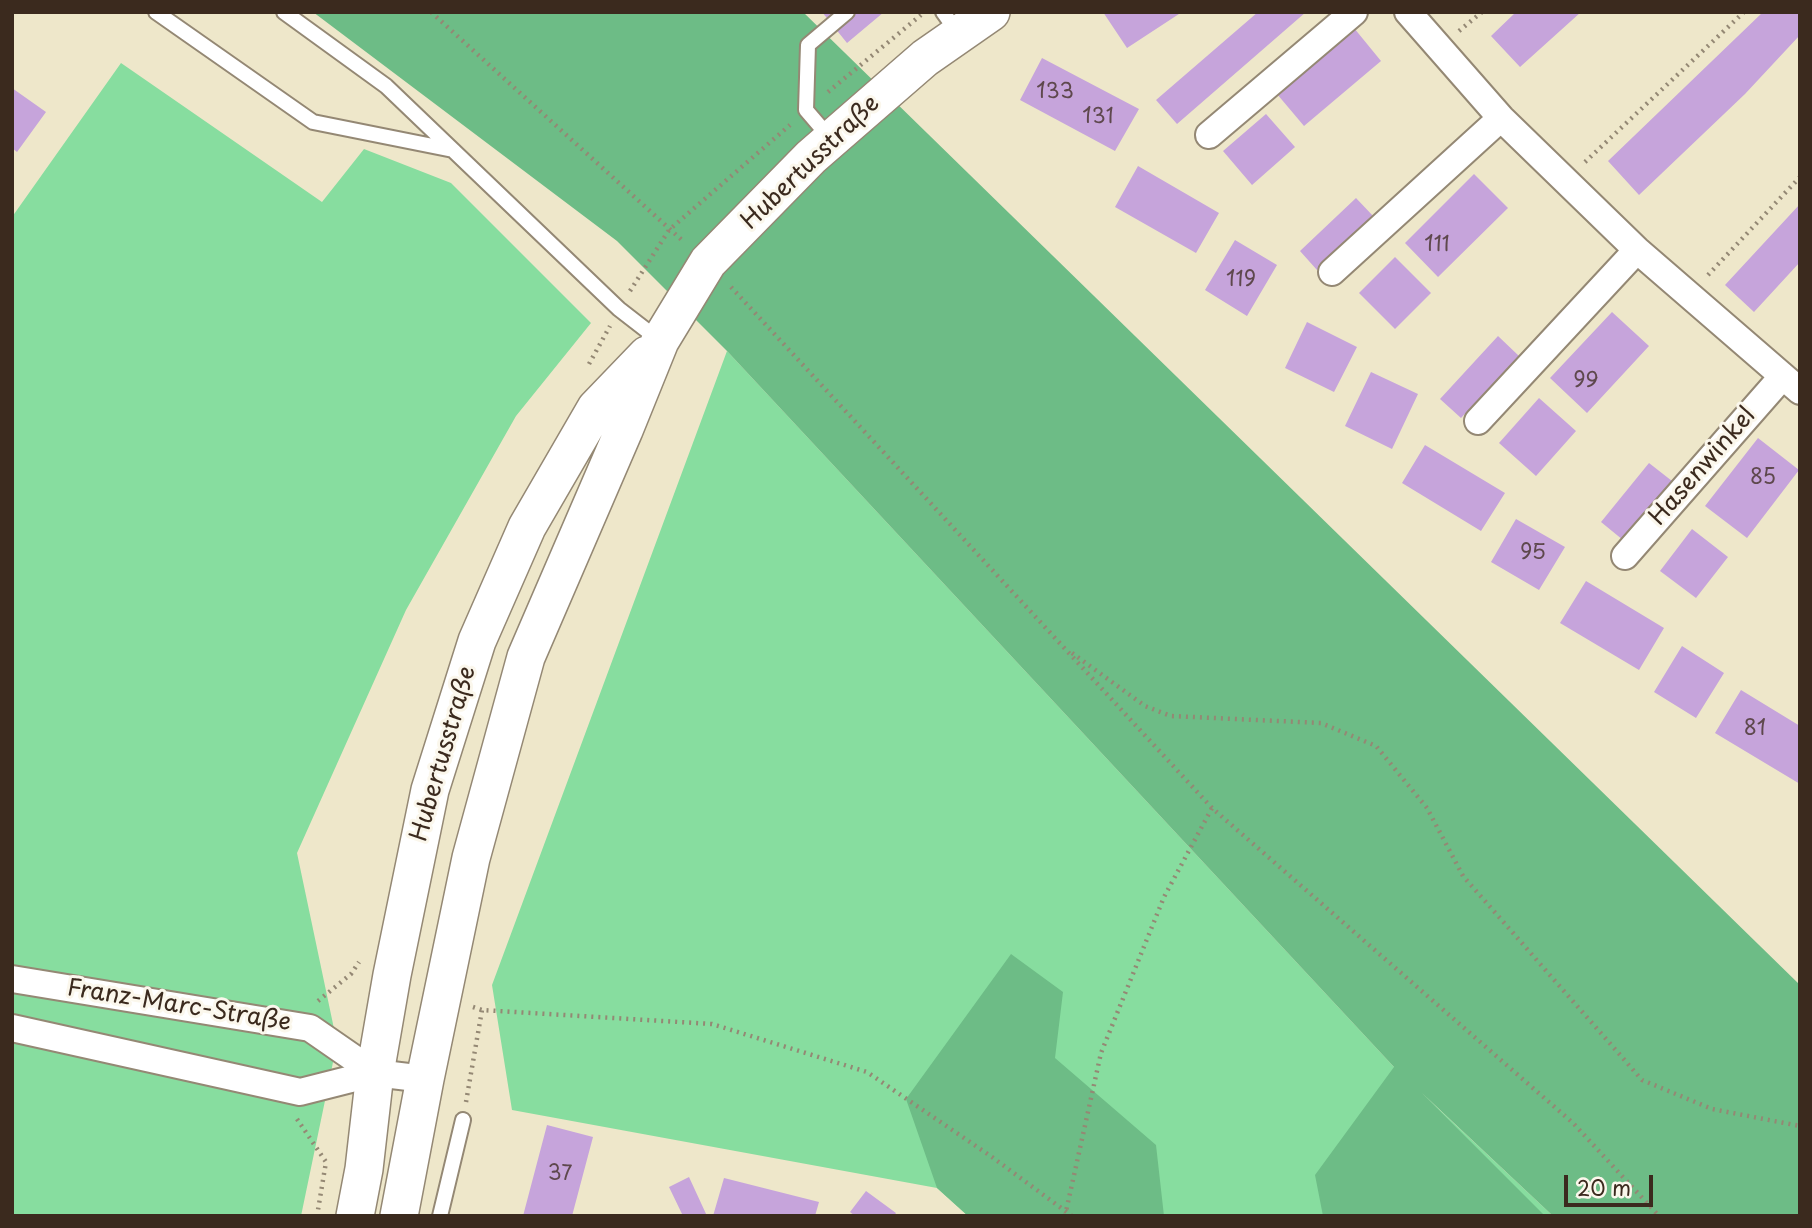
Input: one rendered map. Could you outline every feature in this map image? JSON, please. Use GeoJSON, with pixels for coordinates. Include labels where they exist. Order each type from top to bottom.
{"type":"FeatureCollection","features":[{"type":"Feature","properties":{"kind":"street","name":"Hubertusstraße"},"geometry":{"type":"LineString","coordinates":[[405,1212],[425,1079],[471,858],[526,657],[660,341],[708,262],[811,157],[925,58],[951,23],[991,12]]}},
{"type":"Feature","properties":{"kind":"street"},"geometry":{"type":"LineString","coordinates":[[1209,135],[1354,12]]}},
{"type":"Feature","properties":{"kind":"street","name":"Hasenwinkel"},"geometry":{"type":"LineString","coordinates":[[1408,12],[1502,118],[1637,250],[1791,384],[1625,556]]}},
{"type":"Feature","properties":{"kind":"street"},"geometry":{"type":"LineString","coordinates":[[1332,272],[1502,118]]}},
{"type":"Feature","properties":{"kind":"street"},"geometry":{"type":"LineString","coordinates":[[1478,421],[1637,250]]}},
{"type":"Feature","properties":{"kind":"street","name":"Hubertusstraße"},"geometry":{"type":"LineString","coordinates":[[355,1216],[391,975],[429,790],[477,641],[527,527],[596,408],[660,341]]}},
{"type":"Feature","properties":{"kind":"street","name":"Franz-Marc-Straße"},"geometry":{"type":"LineString","coordinates":[[12,979],[310,1028],[375,1073]]}},
{"type":"Feature","properties":{"kind":"street","name":"Franz-Marc-Straße"},"geometry":{"type":"LineString","coordinates":[[12,1028],[300,1092],[375,1073],[425,1079]]}},
{"type":"Feature","properties":{"kind":"lane"},"geometry":{"type":"LineString","coordinates":[[156,12],[313,122],[454,150]]}},
{"type":"Feature","properties":{"kind":"lane"},"geometry":{"type":"LineString","coordinates":[[284,12],[386,86],[619,309],[660,341]]}},
{"type":"Feature","properties":{"kind":"lane"},"geometry":{"type":"LineString","coordinates":[[831,140],[806,110],[808,45],[847,12]]}},
{"type":"Feature","properties":{"kind":"lane"},"geometry":{"type":"LineString","coordinates":[[440,1216],[463,1120]]}},
{"type":"Feature","properties":{"kind":"path"},"geometry":{"type":"LineString","coordinates":[[431,12],[669,230],[708,262],[1212,808],[1573,1123],[1659,1216]]}},
{"type":"Feature","properties":{"kind":"path"},"geometry":{"type":"LineString","coordinates":[[1567,180],[1744,12]]}},
{"type":"Feature","properties":{"kind":"path"},"geometry":{"type":"LineString","coordinates":[[1688,296],[1800,177]]}},
{"type":"Feature","properties":{"kind":"path"},"geometry":{"type":"LineString","coordinates":[[1062,646],[1145,706],[1171,716],[1321,723],[1376,746],[1427,808],[1462,876],[1642,1080],[1712,1109],[1800,1126]]}},
{"type":"Feature","properties":{"kind":"path"},"geometry":{"type":"LineString","coordinates":[[463,1120],[482,1010],[712,1024],[867,1072],[992,1157],[1068,1214],[1101,1053],[1164,897],[1212,808]]}},
{"type":"Feature","properties":{"kind":"path"},"geometry":{"type":"LineString","coordinates":[[317,1216],[326,1162]]}},
{"type":"Feature","properties":{"kind":"green space"},"geometry":{"type":"Polygon","coordinates":[[[313,12],[803,12],[1800,985],[1800,1216],[1553,1216],[1422,1093],[1545,1216],[1323,1216],[1315,1175],[1394,1067],[727,351],[617,241],[313,12]]]}},
{"type":"Feature","properties":{"kind":"green space"},"geometry":{"type":"Polygon","coordinates":[[[121,63],[322,202],[364,149],[451,183],[591,323],[516,416],[406,610],[297,853],[337,1043],[301,1216],[12,1216],[12,217],[121,63]]]}},
{"type":"Feature","properties":{"kind":"green space"},"geometry":{"type":"Polygon","coordinates":[[[727,351],[1394,1067],[1553,1216],[968,1216],[937,1188],[512,1110],[492,985],[727,351]]]}},
{"type":"Feature","properties":{"kind":"green space"},"geometry":{"type":"Polygon","coordinates":[[[1011,954],[1063,992],[1055,1058],[1156,1145],[1164,1216],[968,1216],[937,1188],[906,1099],[1011,954]]]}},
{"type":"Feature","properties":{"kind":"building"},"geometry":{"type":"Polygon","coordinates":[[[822,12],[884,12],[847,43],[822,12]]]}},
{"type":"Feature","properties":{"kind":"building"},"geometry":{"type":"Polygon","coordinates":[[[1103,12],[1182,12],[1127,48],[1103,12]]]}},
{"type":"Feature","properties":{"kind":"building"},"geometry":{"type":"Polygon","coordinates":[[[1258,12],[1306,12],[1177,124],[1156,100],[1258,12]]]}},
{"type":"Feature","properties":{"kind":"building"},"geometry":{"type":"Polygon","coordinates":[[[1516,12],[1581,12],[1520,67],[1491,36],[1516,12]]]}},
{"type":"Feature","properties":{"kind":"building"},"geometry":{"type":"Polygon","coordinates":[[[1763,12],[1800,12],[1800,35],[1745,94],[1639,195],[1608,161],[1763,12]]]}},
{"type":"Feature","properties":{"kind":"building"},"geometry":{"type":"Polygon","coordinates":[[[1354,28],[1381,61],[1304,126],[1277,94],[1354,28]]]}},
{"type":"Feature","properties":{"kind":"building"},"geometry":{"type":"Polygon","coordinates":[[[1042,58],[1139,109],[1115,151],[1020,100],[1042,58]]]}},
{"type":"Feature","properties":{"kind":"building"},"geometry":{"type":"Polygon","coordinates":[[[12,88],[46,112],[17,152],[12,148],[12,88]]]}},
{"type":"Feature","properties":{"kind":"building"},"geometry":{"type":"Polygon","coordinates":[[[1266,114],[1295,147],[1252,185],[1223,151],[1266,114]]]}},
{"type":"Feature","properties":{"kind":"building"},"geometry":{"type":"Polygon","coordinates":[[[1138,166],[1219,213],[1196,253],[1115,207],[1138,166]]]}},
{"type":"Feature","properties":{"kind":"building"},"geometry":{"type":"Polygon","coordinates":[[[1474,174],[1508,208],[1438,277],[1405,243],[1474,174]]]}},
{"type":"Feature","properties":{"kind":"building"},"geometry":{"type":"Polygon","coordinates":[[[1356,198],[1374,217],[1317,270],[1300,251],[1356,198]]]}},
{"type":"Feature","properties":{"kind":"building"},"geometry":{"type":"Polygon","coordinates":[[[1800,204],[1800,262],[1754,312],[1725,285],[1800,204]]]}},
{"type":"Feature","properties":{"kind":"building"},"geometry":{"type":"Polygon","coordinates":[[[1235,240],[1277,265],[1247,316],[1205,290],[1235,240]]]}},
{"type":"Feature","properties":{"kind":"building"},"geometry":{"type":"Polygon","coordinates":[[[1395,257],[1431,293],[1395,329],[1359,293],[1395,257]]]}},
{"type":"Feature","properties":{"kind":"building"},"geometry":{"type":"Polygon","coordinates":[[[1612,312],[1649,346],[1587,413],[1550,378],[1612,312]]]}},
{"type":"Feature","properties":{"kind":"building"},"geometry":{"type":"Polygon","coordinates":[[[1307,322],[1357,347],[1334,392],[1285,368],[1307,322]]]}},
{"type":"Feature","properties":{"kind":"building"},"geometry":{"type":"Polygon","coordinates":[[[1498,336],[1519,356],[1461,418],[1440,399],[1498,336]]]}},
{"type":"Feature","properties":{"kind":"building"},"geometry":{"type":"Polygon","coordinates":[[[1371,372],[1418,394],[1392,449],[1345,426],[1371,372]]]}},
{"type":"Feature","properties":{"kind":"building"},"geometry":{"type":"Polygon","coordinates":[[[1539,398],[1576,431],[1536,476],[1499,443],[1539,398]]]}},
{"type":"Feature","properties":{"kind":"building"},"geometry":{"type":"Polygon","coordinates":[[[1758,438],[1799,470],[1747,538],[1705,506],[1758,438]]]}},
{"type":"Feature","properties":{"kind":"building"},"geometry":{"type":"Polygon","coordinates":[[[1425,445],[1505,493],[1481,531],[1402,483],[1425,445]]]}},
{"type":"Feature","properties":{"kind":"building"},"geometry":{"type":"Polygon","coordinates":[[[1649,463],[1672,481],[1623,540],[1601,522],[1649,463]]]}},
{"type":"Feature","properties":{"kind":"building"},"geometry":{"type":"Polygon","coordinates":[[[1516,519],[1565,547],[1539,590],[1491,562],[1516,519]]]}},
{"type":"Feature","properties":{"kind":"building"},"geometry":{"type":"Polygon","coordinates":[[[1692,529],[1728,557],[1696,598],[1660,571],[1692,529]]]}},
{"type":"Feature","properties":{"kind":"building"},"geometry":{"type":"Polygon","coordinates":[[[1586,581],[1664,628],[1639,670],[1560,623],[1586,581]]]}},
{"type":"Feature","properties":{"kind":"building"},"geometry":{"type":"Polygon","coordinates":[[[1682,646],[1724,673],[1696,718],[1654,692],[1682,646]]]}},
{"type":"Feature","properties":{"kind":"building"},"geometry":{"type":"Polygon","coordinates":[[[1741,690],[1800,726],[1800,784],[1715,733],[1741,690]]]}},
{"type":"Feature","properties":{"kind":"building"},"geometry":{"type":"Polygon","coordinates":[[[547,1125],[593,1137],[572,1216],[523,1216],[547,1125]]]}},
{"type":"Feature","properties":{"kind":"building"},"geometry":{"type":"Polygon","coordinates":[[[689,1177],[707,1216],[683,1216],[669,1187],[689,1177]]]}},
{"type":"Feature","properties":{"kind":"building"},"geometry":{"type":"Polygon","coordinates":[[[724,1178],[819,1202],[815,1216],[713,1216],[724,1178]]]}},
{"type":"Feature","properties":{"kind":"building"},"geometry":{"type":"Polygon","coordinates":[[[866,1191],[896,1213],[894,1216],[855,1216],[850,1212],[866,1191]]]}}]}
